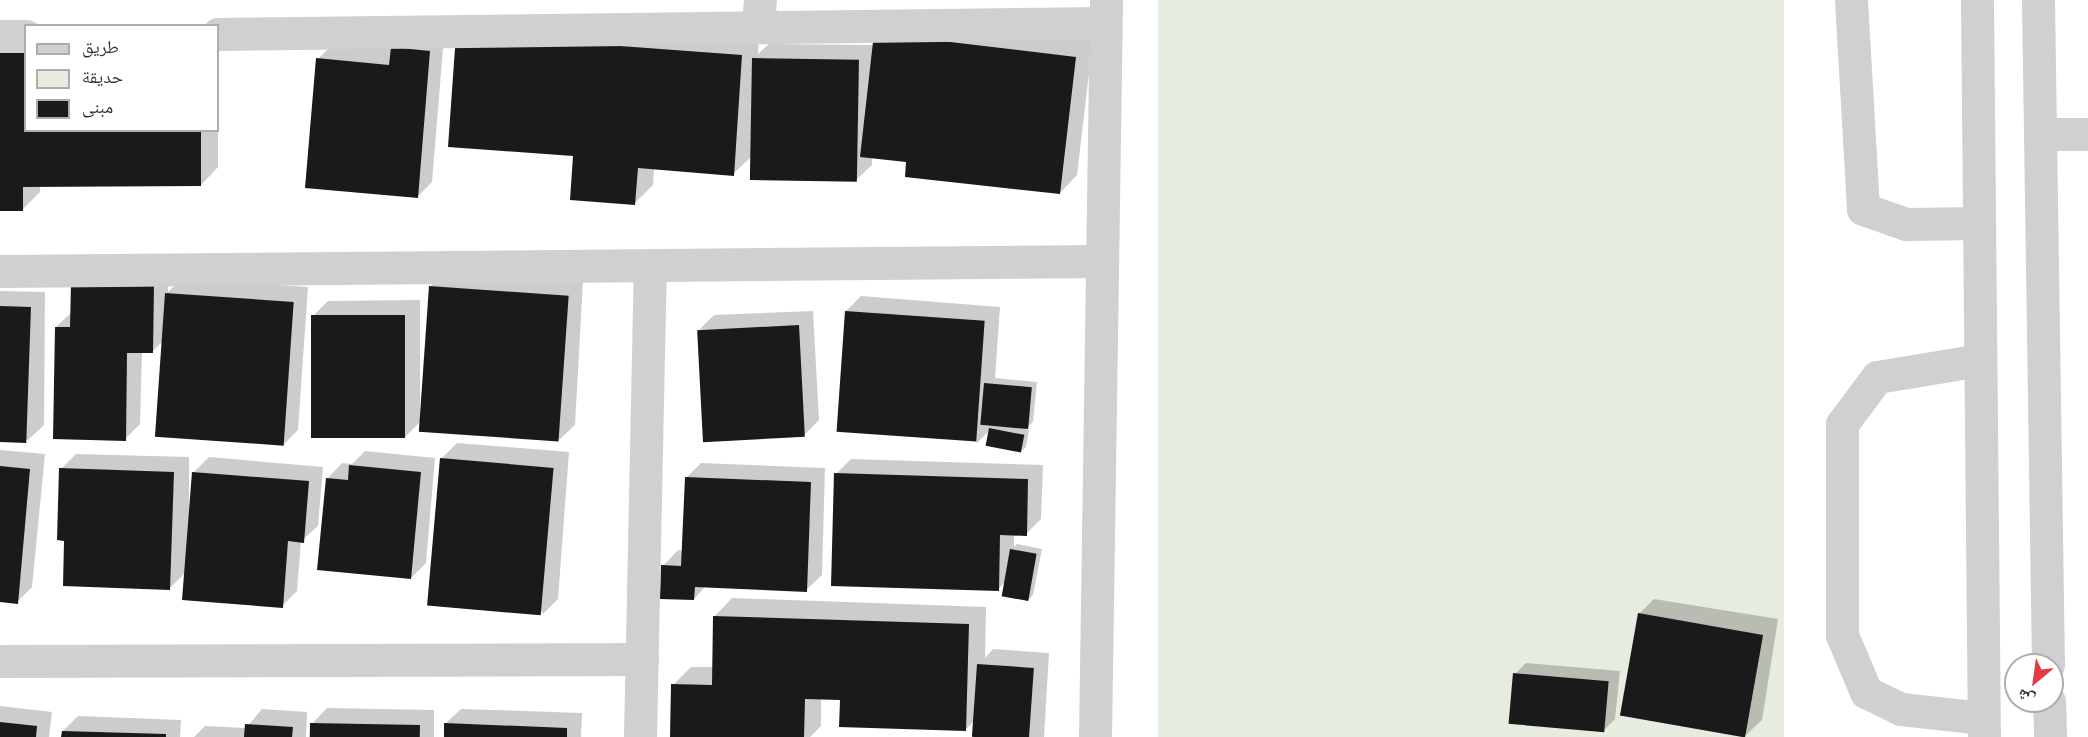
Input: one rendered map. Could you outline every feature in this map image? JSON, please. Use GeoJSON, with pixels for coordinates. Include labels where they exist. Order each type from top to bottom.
{"type":"FeatureCollection","features":[{"type":"Feature","properties":{"kind":"street"},"geometry":{"type":"LineString","coordinates":[[1851,0],[1863,209],[1906,224],[1979,223]]}},
{"type":"Feature","properties":{"kind":"street"},"geometry":{"type":"LineString","coordinates":[[1977,0],[1979,223],[1983,727],[1901,709],[1866,692],[1842,635],[1842,424],[1877,377],[1980,360]]}},
{"type":"Feature","properties":{"kind":"street"},"geometry":{"type":"LineString","coordinates":[[2038,0],[2049,653]]}},
{"type":"Feature","properties":{"kind":"street"},"geometry":{"type":"LineString","coordinates":[[219,34],[759,14],[1106,12],[1095,737]]}},
{"type":"Feature","properties":{"kind":"street"},"geometry":{"type":"LineString","coordinates":[[0,36],[24,36]]}},
{"type":"Feature","properties":{"kind":"street"},"geometry":{"type":"LineString","coordinates":[[2040,134],[2088,134]]}},
{"type":"Feature","properties":{"kind":"street"},"geometry":{"type":"LineString","coordinates":[[0,271],[1102,261]]}},
{"type":"Feature","properties":{"kind":"street"},"geometry":{"type":"LineString","coordinates":[[640,737],[650,265]]}},
{"type":"Feature","properties":{"kind":"street"},"geometry":{"type":"LineString","coordinates":[[0,661],[642,659]]}},
{"type":"Feature","properties":{"kind":"street"},"geometry":{"type":"LineString","coordinates":[[2049,713],[2050,737]]}},
{"type":"Feature","properties":{"kind":"green space"},"geometry":{"type":"Polygon","coordinates":[[[1158,0],[1784,0],[1784,737],[1158,737],[1158,0]]]}},
{"type":"Feature","properties":{"kind":"building"},"geometry":{"type":"Polygon","coordinates":[[[874,33],[1076,57],[1060,194],[905,177],[906,162],[860,157],[874,33]]]}},
{"type":"Feature","properties":{"kind":"building"},"geometry":{"type":"Polygon","coordinates":[[[456,34],[742,55],[734,176],[638,168],[635,205],[570,200],[573,156],[448,147],[456,34]]]}},
{"type":"Feature","properties":{"kind":"building"},"geometry":{"type":"Polygon","coordinates":[[[0,47],[24,47],[24,132],[201,132],[201,186],[23,187],[23,211],[0,211],[0,47]]]}},
{"type":"Feature","properties":{"kind":"building"},"geometry":{"type":"Polygon","coordinates":[[[391,47],[430,51],[418,198],[305,188],[316,58],[389,65],[391,47]]]}},
{"type":"Feature","properties":{"kind":"building"},"geometry":{"type":"Polygon","coordinates":[[[752,58],[859,60],[857,182],[750,180],[752,58]]]}},
{"type":"Feature","properties":{"kind":"building"},"geometry":{"type":"Polygon","coordinates":[[[71,283],[154,284],[153,353],[127,353],[126,441],[53,439],[55,327],[70,327],[71,283]]]}},
{"type":"Feature","properties":{"kind":"building"},"geometry":{"type":"Polygon","coordinates":[[[429,286],[569,296],[558,441],[419,432],[429,286]]]}},
{"type":"Feature","properties":{"kind":"building"},"geometry":{"type":"Polygon","coordinates":[[[165,293],[294,302],[284,446],[155,437],[165,293]]]}},
{"type":"Feature","properties":{"kind":"building"},"geometry":{"type":"Polygon","coordinates":[[[0,306],[31,307],[26,443],[0,442],[0,306]]]}},
{"type":"Feature","properties":{"kind":"building"},"geometry":{"type":"Polygon","coordinates":[[[845,311],[985,321],[976,441],[837,432],[845,311]]]}},
{"type":"Feature","properties":{"kind":"building"},"geometry":{"type":"Polygon","coordinates":[[[311,315],[405,315],[405,438],[311,438],[311,315]]]}},
{"type":"Feature","properties":{"kind":"building"},"geometry":{"type":"Polygon","coordinates":[[[799,325],[805,437],[703,442],[697,330],[799,325]]]}},
{"type":"Feature","properties":{"kind":"building"},"geometry":{"type":"Polygon","coordinates":[[[984,383],[1032,387],[1028,429],[980,425],[984,383]]]}},
{"type":"Feature","properties":{"kind":"building"},"geometry":{"type":"Polygon","coordinates":[[[989,428],[1024,435],[1021,453],[986,446],[989,428]]]}},
{"type":"Feature","properties":{"kind":"building"},"geometry":{"type":"Polygon","coordinates":[[[440,458],[554,468],[541,615],[427,605],[440,458]]]}},
{"type":"Feature","properties":{"kind":"building"},"geometry":{"type":"Polygon","coordinates":[[[349,465],[421,472],[411,579],[317,570],[326,478],[348,480],[349,465]]]}},
{"type":"Feature","properties":{"kind":"building"},"geometry":{"type":"Polygon","coordinates":[[[0,466],[30,469],[18,604],[0,602],[0,466]]]}},
{"type":"Feature","properties":{"kind":"building"},"geometry":{"type":"Polygon","coordinates":[[[59,468],[174,472],[170,590],[63,586],[64,541],[57,540],[59,468]]]}},
{"type":"Feature","properties":{"kind":"building"},"geometry":{"type":"Polygon","coordinates":[[[192,472],[309,481],[304,543],[288,541],[283,608],[182,600],[192,472]]]}},
{"type":"Feature","properties":{"kind":"building"},"geometry":{"type":"Polygon","coordinates":[[[834,473],[1028,479],[1027,536],[1000,535],[999,591],[831,586],[834,473]]]}},
{"type":"Feature","properties":{"kind":"building"},"geometry":{"type":"Polygon","coordinates":[[[685,477],[811,482],[807,592],[695,587],[694,600],[660,599],[661,565],[681,566],[685,477]]]}},
{"type":"Feature","properties":{"kind":"building"},"geometry":{"type":"Polygon","coordinates":[[[1010,549],[1037,554],[1028,601],[1002,596],[1010,549]]]}},
{"type":"Feature","properties":{"kind":"building"},"geometry":{"type":"Polygon","coordinates":[[[1638,613],[1763,635],[1745,737],[1620,715],[1638,613]]]}},
{"type":"Feature","properties":{"kind":"building"},"geometry":{"type":"Polygon","coordinates":[[[713,616],[969,624],[966,731],[839,727],[840,700],[805,699],[804,737],[670,737],[671,684],[712,685],[713,616]]]}},
{"type":"Feature","properties":{"kind":"building"},"geometry":{"type":"Polygon","coordinates":[[[977,664],[1034,668],[1029,737],[972,737],[977,664]]]}},
{"type":"Feature","properties":{"kind":"building"},"geometry":{"type":"Polygon","coordinates":[[[1513,673],[1609,681],[1604,732],[1509,724],[1513,673]]]}},
{"type":"Feature","properties":{"kind":"building"},"geometry":{"type":"Polygon","coordinates":[[[0,722],[37,726],[36,737],[0,737],[0,722]]]}},
{"type":"Feature","properties":{"kind":"building"},"geometry":{"type":"Polygon","coordinates":[[[310,723],[420,725],[420,737],[310,737],[310,723]]]}},
{"type":"Feature","properties":{"kind":"building"},"geometry":{"type":"Polygon","coordinates":[[[444,723],[567,728],[567,737],[444,737],[444,723]]]}},
{"type":"Feature","properties":{"kind":"building"},"geometry":{"type":"Polygon","coordinates":[[[245,724],[293,727],[292,737],[244,737],[245,724]]]}},
{"type":"Feature","properties":{"kind":"building"},"geometry":{"type":"Polygon","coordinates":[[[62,731],[166,734],[166,737],[61,737],[62,731]]]}}]}
